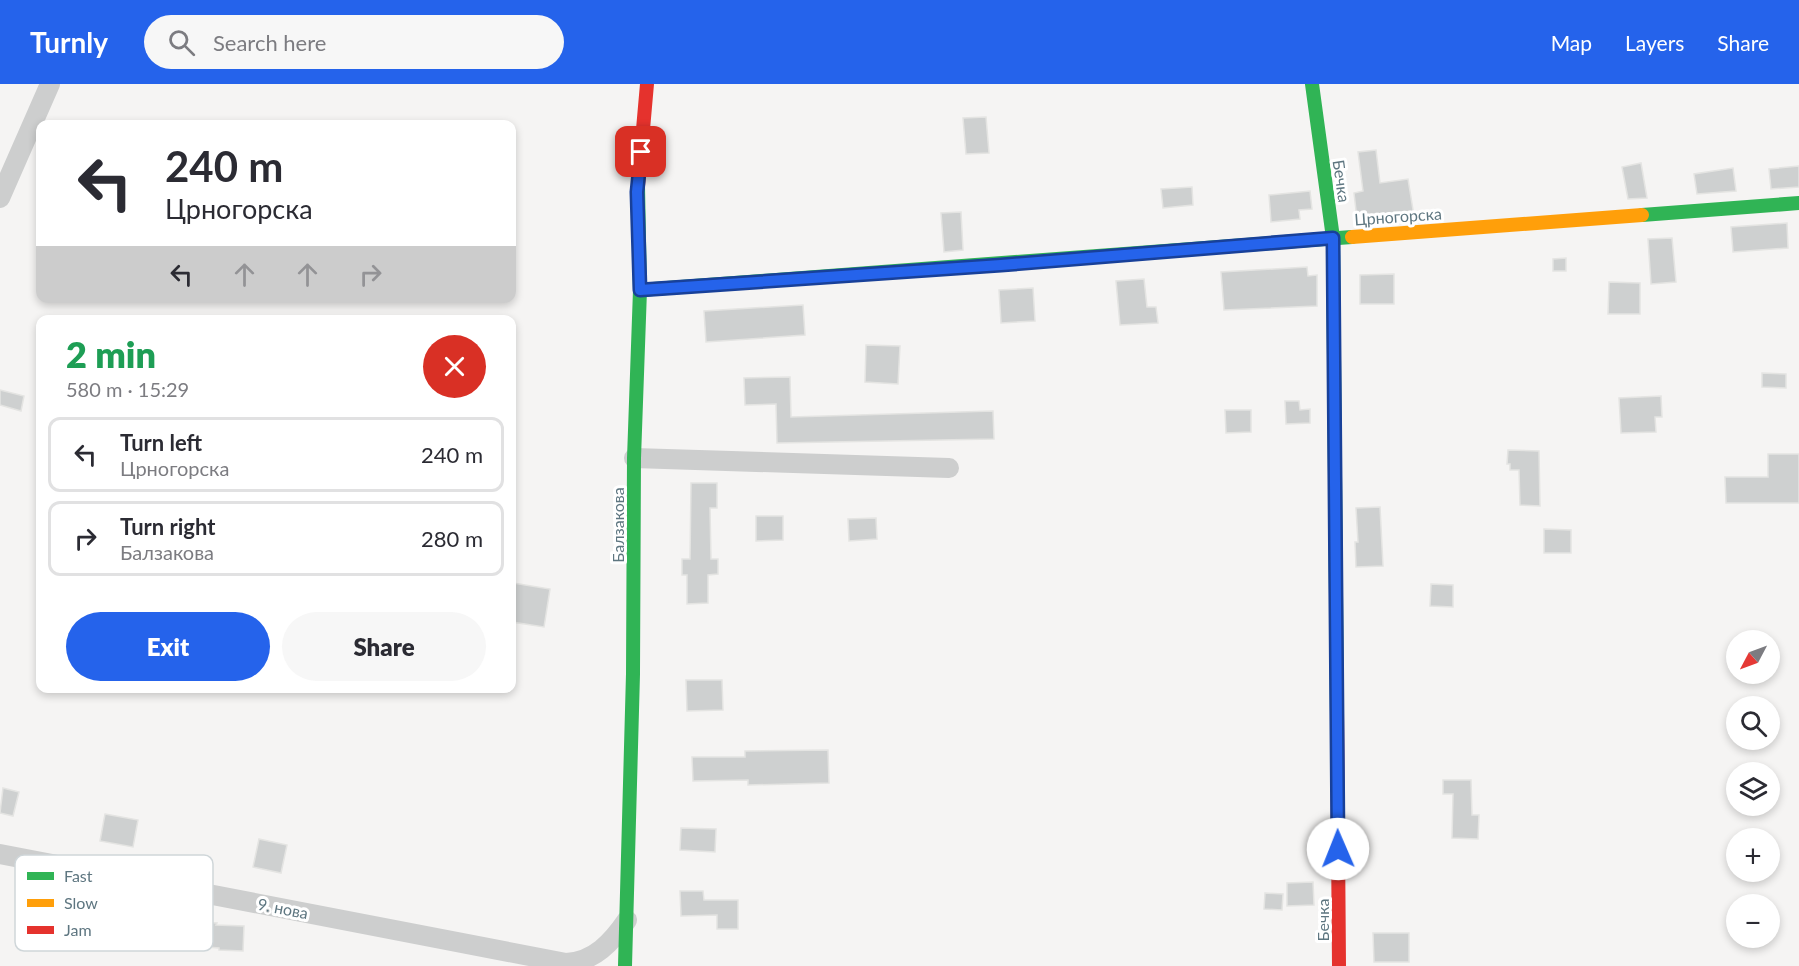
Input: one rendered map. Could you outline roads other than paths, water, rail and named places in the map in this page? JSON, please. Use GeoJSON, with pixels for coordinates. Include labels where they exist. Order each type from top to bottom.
{"type":"FeatureCollection","features":[{"type":"Feature","properties":{"kind":"street"},"geometry":{"type":"LineString","coordinates":[[0,198],[50,84]]}},
{"type":"Feature","properties":{"kind":"street","name":"Балзакова"},"geometry":{"type":"LineString","coordinates":[[626,966],[633,674],[634,458],[640,290],[637,192],[647,84]]}},
{"type":"Feature","properties":{"kind":"street","name":"Бечка"},"geometry":{"type":"LineString","coordinates":[[1312,84],[1333,238],[1339,966]]}},
{"type":"Feature","properties":{"kind":"street","name":"Црногорска"},"geometry":{"type":"LineString","coordinates":[[640,290],[989,266],[1799,203]]}},
{"type":"Feature","properties":{"kind":"street"},"geometry":{"type":"LineString","coordinates":[[634,458],[949,468]]}},
{"type":"Feature","properties":{"kind":"street","name":"9. нова"},"geometry":{"type":"LineString","coordinates":[[0,854],[15,857]]}},
{"type":"Feature","properties":{"kind":"street","name":"9. нова"},"geometry":{"type":"LineString","coordinates":[[213,895],[569,964],[604,948],[627,919]]}}]}
